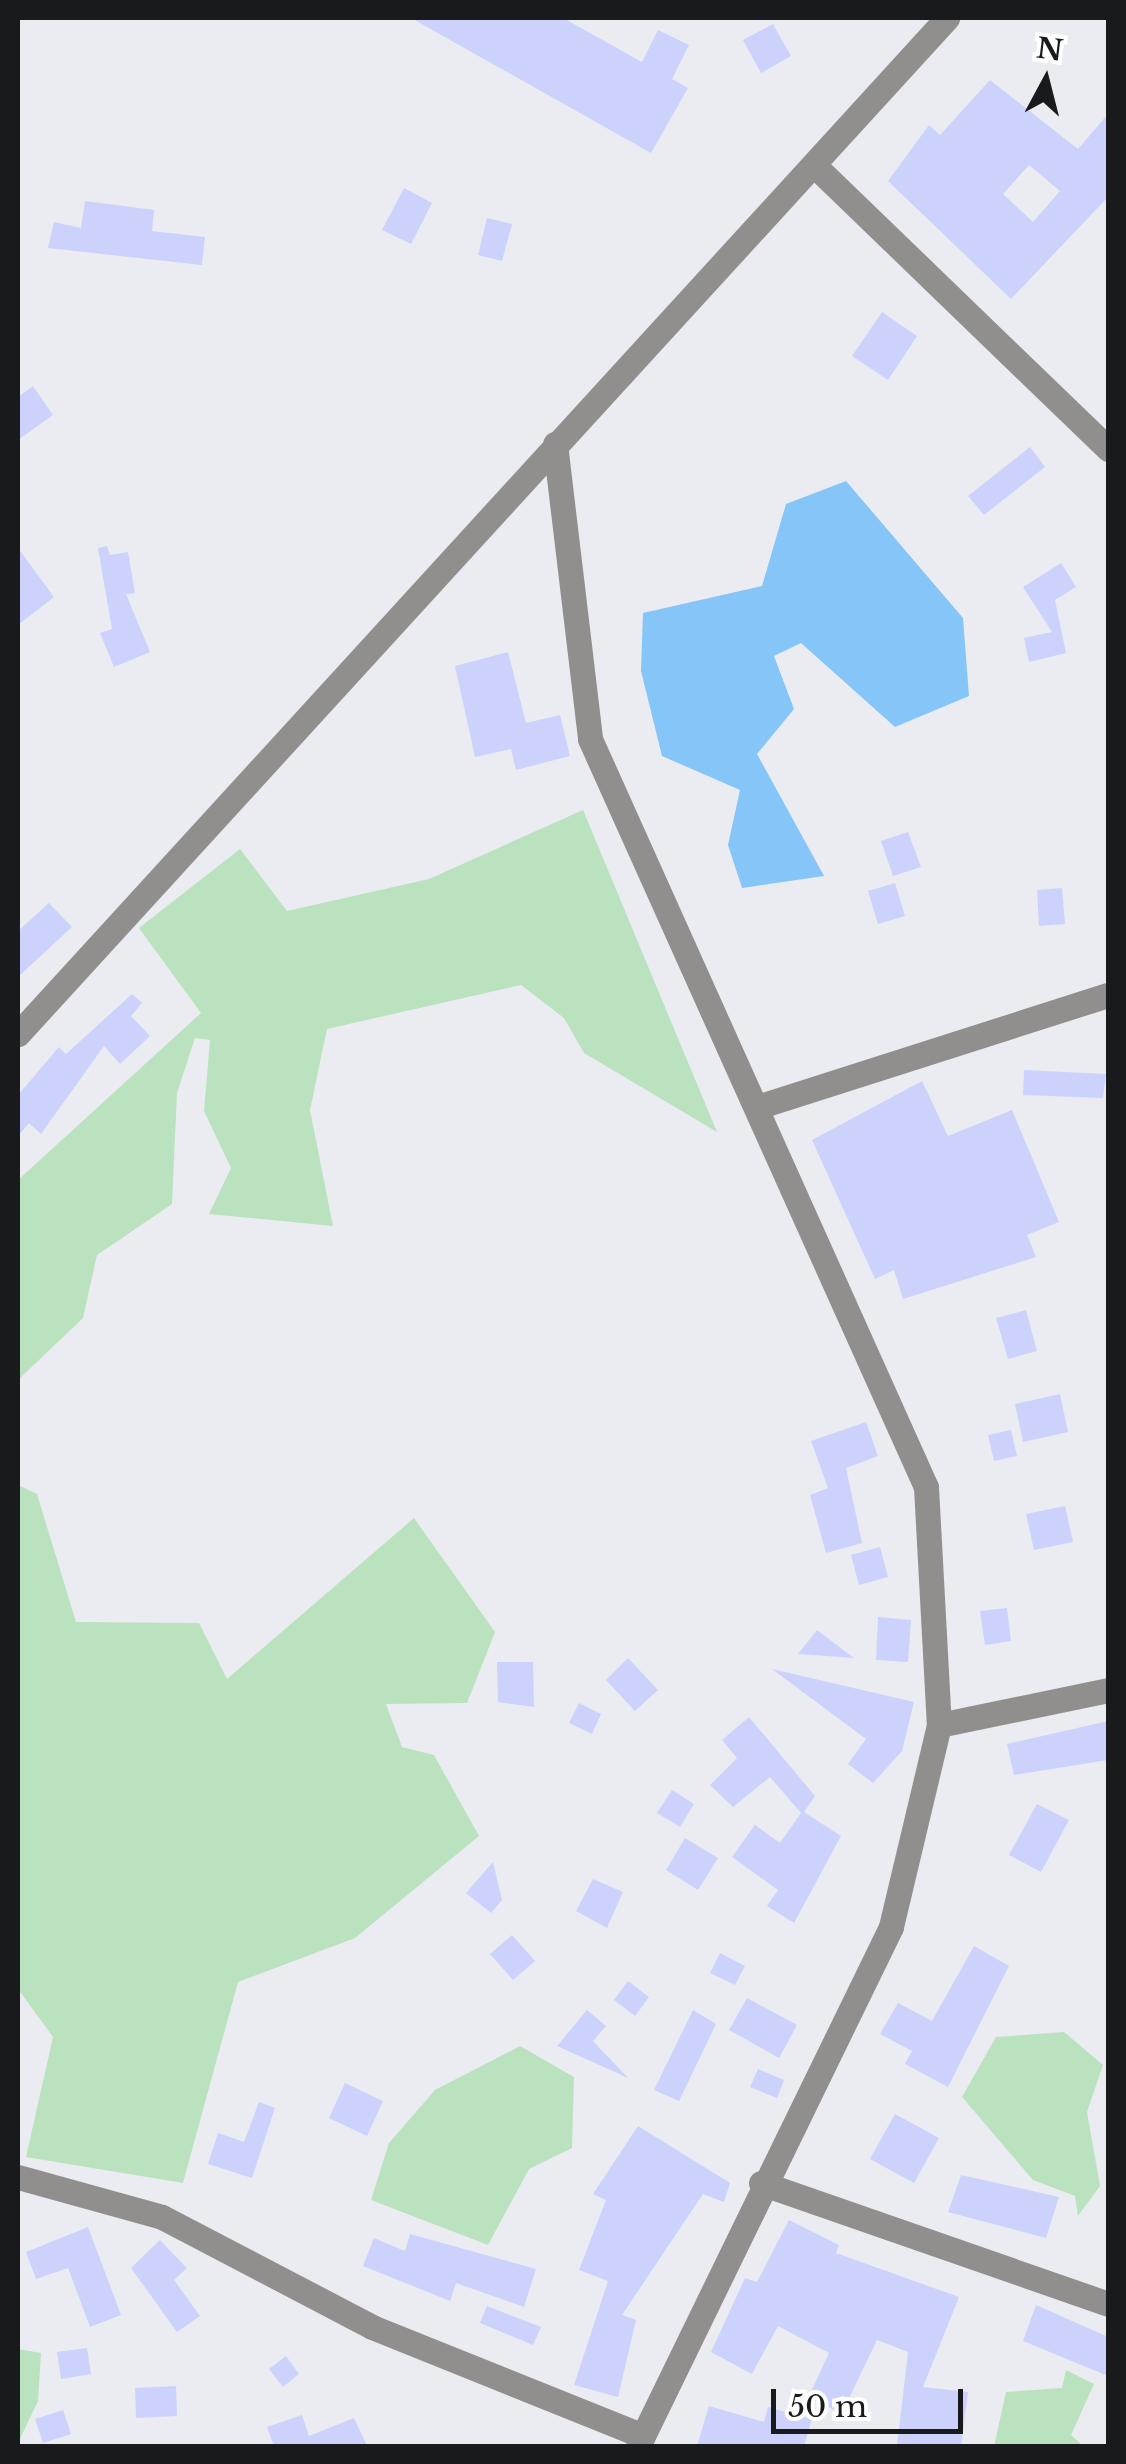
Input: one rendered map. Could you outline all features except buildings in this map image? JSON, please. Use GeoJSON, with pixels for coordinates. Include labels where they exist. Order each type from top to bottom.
{"type":"FeatureCollection","features":[{"type":"Feature","properties":{"kind":"street"},"geometry":{"type":"LineString","coordinates":[[18,1034],[947,18]]}},
{"type":"Feature","properties":{"kind":"street"},"geometry":{"type":"LineString","coordinates":[[814,165],[1108,449]]}},
{"type":"Feature","properties":{"kind":"street"},"geometry":{"type":"LineString","coordinates":[[18,2177],[162,2217],[372,2327],[640,2441],[761,2182],[892,1927],[940,1725],[926,1487],[760,1106],[590,739],[556,444]]}},
{"type":"Feature","properties":{"kind":"street"},"geometry":{"type":"LineString","coordinates":[[760,1106],[1108,995]]}},
{"type":"Feature","properties":{"kind":"street"},"geometry":{"type":"LineString","coordinates":[[940,1725],[1108,1690]]}},
{"type":"Feature","properties":{"kind":"street"},"geometry":{"type":"LineString","coordinates":[[761,2182],[1108,2304]]}},
{"type":"Feature","properties":{"kind":"green space"},"geometry":{"type":"Polygon","coordinates":[[[583,810],[717,1132],[584,1053],[564,1018],[521,985],[327,1029],[310,1110],[333,1226],[209,1214],[231,1168],[204,1111],[210,1040],[195,1038],[177,1093],[172,1204],[97,1255],[83,1318],[18,1380],[18,1180],[201,1013],[139,928],[240,849],[287,911],[429,879],[583,810]]]}},
{"type":"Feature","properties":{"kind":"green space"},"geometry":{"type":"Polygon","coordinates":[[[18,1485],[37,1494],[76,1622],[199,1623],[227,1679],[414,1518],[495,1632],[467,1703],[386,1704],[402,1747],[434,1755],[479,1836],[355,1938],[238,1982],[183,2183],[26,2157],[53,2037],[18,1989],[18,1485]]]}},
{"type":"Feature","properties":{"kind":"green space"},"geometry":{"type":"Polygon","coordinates":[[[1064,2032],[1103,2065],[1087,2112],[1100,2186],[1078,2216],[1075,2196],[1033,2180],[962,2097],[996,2037],[1064,2032]]]}},
{"type":"Feature","properties":{"kind":"green space"},"geometry":{"type":"Polygon","coordinates":[[[520,2046],[574,2077],[572,2148],[529,2169],[488,2245],[371,2200],[389,2143],[435,2090],[520,2046]]]}},
{"type":"Feature","properties":{"kind":"green space"},"geometry":{"type":"Polygon","coordinates":[[[18,2349],[41,2353],[38,2401],[18,2443],[18,2349]]]}},
{"type":"Feature","properties":{"kind":"green space"},"geometry":{"type":"Polygon","coordinates":[[[1066,2370],[1094,2384],[1071,2435],[1083,2446],[994,2446],[1006,2392],[1062,2388],[1066,2370]]]}},
{"type":"Feature","properties":{"kind":"water"},"geometry":{"type":"Polygon","coordinates":[[[846,481],[963,618],[969,696],[895,727],[801,643],[774,656],[794,709],[757,754],[824,876],[742,888],[728,845],[740,790],[662,756],[641,671],[643,613],[762,586],[786,504],[846,481]]]}}]}
